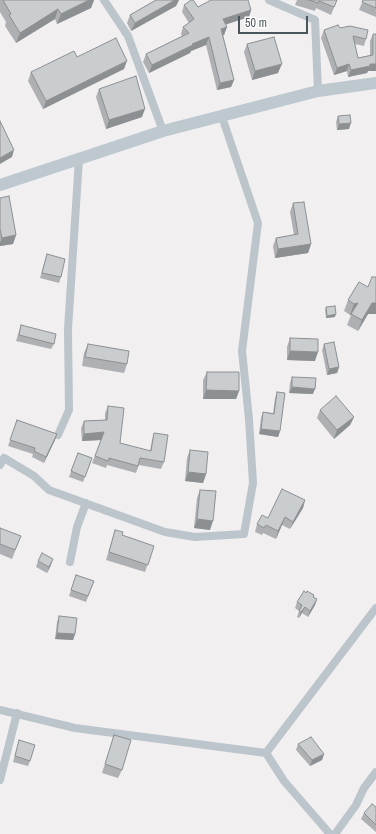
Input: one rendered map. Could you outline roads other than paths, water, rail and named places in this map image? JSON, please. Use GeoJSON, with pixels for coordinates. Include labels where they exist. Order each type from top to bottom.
{"type":"FeatureCollection","features":[{"type":"Feature","properties":{"kind":"street"},"geometry":{"type":"LineString","coordinates":[[104,0],[128,36],[163,131]]}},
{"type":"Feature","properties":{"kind":"street"},"geometry":{"type":"LineString","coordinates":[[269,0],[315,20],[318,91]]}},
{"type":"Feature","properties":{"kind":"street"},"geometry":{"type":"LineString","coordinates":[[0,185],[163,131],[318,91],[376,83]]}},
{"type":"Feature","properties":{"kind":"street"},"geometry":{"type":"LineString","coordinates":[[0,465],[4,458],[34,476],[49,490],[165,532],[195,537],[244,534],[252,483],[249,419],[242,351],[258,224],[222,116]]}},
{"type":"Feature","properties":{"kind":"street"},"geometry":{"type":"LineString","coordinates":[[58,435],[69,410],[68,329],[79,159]]}},
{"type":"Feature","properties":{"kind":"street"},"geometry":{"type":"LineString","coordinates":[[70,562],[77,527],[86,503]]}},
{"type":"Feature","properties":{"kind":"street"},"geometry":{"type":"LineString","coordinates":[[266,753],[376,608]]}},
{"type":"Feature","properties":{"kind":"street"},"geometry":{"type":"LineString","coordinates":[[0,710],[75,728],[266,753],[284,781],[330,834]]}},
{"type":"Feature","properties":{"kind":"street"},"geometry":{"type":"LineString","coordinates":[[0,780],[17,713]]}},
{"type":"Feature","properties":{"kind":"street"},"geometry":{"type":"LineString","coordinates":[[335,834],[356,805],[364,788],[376,772]]}}]}
